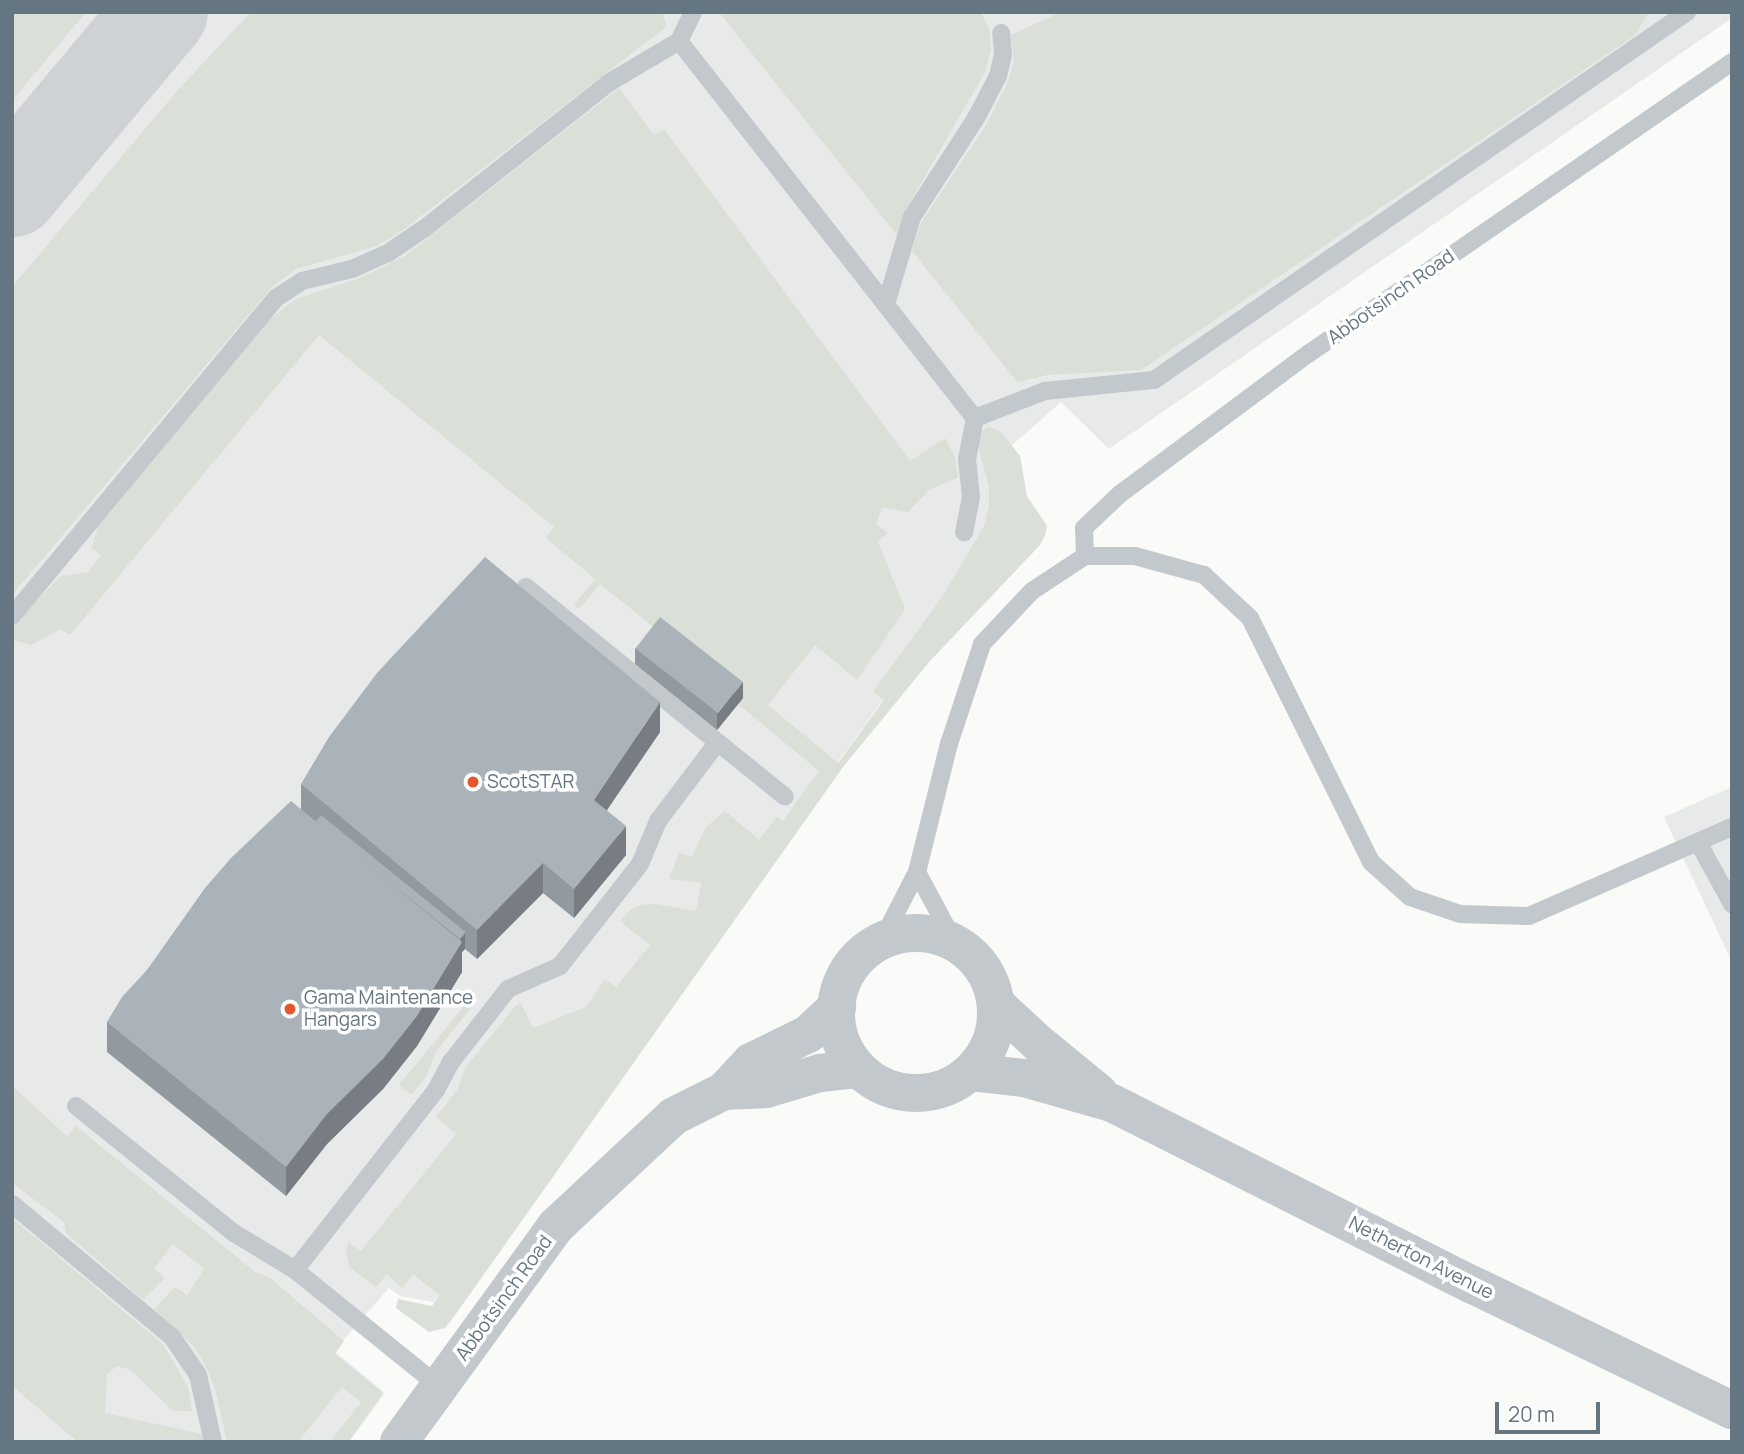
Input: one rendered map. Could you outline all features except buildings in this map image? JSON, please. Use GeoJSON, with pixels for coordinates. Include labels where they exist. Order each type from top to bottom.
{"type":"FeatureCollection","features":[{"type":"Feature","properties":{"kind":"street"},"geometry":{"type":"LineString","coordinates":[[906,933],[931,934],[955,943],[974,959],[989,980],[996,1003],[995,1029],[986,1052],[971,1072],[950,1086],[926,1093],[901,1092],[877,1084],[858,1069],[843,1048],[838,1033],[837,1007],[846,975],[861,955],[882,940],[906,933]]}},
{"type":"Feature","properties":{"kind":"street","name":"Netherton Avenue"},"geometry":{"type":"LineString","coordinates":[[996,1003],[1038,1043],[1112,1103]]}},
{"type":"Feature","properties":{"kind":"street"},"geometry":{"type":"LineString","coordinates":[[724,1091],[751,1062],[808,1034],[837,1007]]}},
{"type":"Feature","properties":{"kind":"street"},"geometry":{"type":"LineString","coordinates":[[724,1091],[766,1089],[820,1073],[858,1069]]}},
{"type":"Feature","properties":{"kind":"street","name":"Netherton Avenue"},"geometry":{"type":"LineString","coordinates":[[971,1072],[1024,1078],[1112,1103],[1461,1279],[1732,1410]]}},
{"type":"Feature","properties":{"kind":"street","name":"Abbotsinch Road"},"geometry":{"type":"LineString","coordinates":[[399,1442],[556,1226],[674,1116],[724,1091]]}},
{"type":"Feature","properties":{"kind":"lane"},"geometry":{"type":"LineString","coordinates":[[12,616],[276,298],[302,281],[352,269],[387,253],[425,228],[610,82],[679,41],[693,12]]}},
{"type":"Feature","properties":{"kind":"lane"},"geometry":{"type":"LineString","coordinates":[[975,418],[1045,391],[1154,380],[1687,12]]}},
{"type":"Feature","properties":{"kind":"lane"},"geometry":{"type":"LineString","coordinates":[[886,304],[912,217],[976,118],[998,76],[1003,54],[1001,33]]}},
{"type":"Feature","properties":{"kind":"lane"},"geometry":{"type":"LineString","coordinates":[[679,41],[975,418],[967,459],[971,497],[964,532]]}},
{"type":"Feature","properties":{"kind":"lane","name":"Abbotsinch Road"},"geometry":{"type":"LineString","coordinates":[[1086,556],[1084,528],[1120,494],[1308,354],[1732,62]]}},
{"type":"Feature","properties":{"kind":"lane"},"geometry":{"type":"LineString","coordinates":[[882,940],[917,872],[949,744],[982,645],[1031,590],[1086,556],[1135,556],[1204,575],[1250,618],[1371,862],[1410,897],[1460,914],[1529,916],[1732,827]]}},
{"type":"Feature","properties":{"kind":"lane"},"geometry":{"type":"LineString","coordinates":[[526,587],[785,797]]}},
{"type":"Feature","properties":{"kind":"lane"},"geometry":{"type":"LineString","coordinates":[[295,1270],[436,1090],[451,1062],[508,989],[560,966],[640,864],[658,821],[717,743]]}},
{"type":"Feature","properties":{"kind":"lane"},"geometry":{"type":"LineString","coordinates":[[1698,842],[1732,904]]}},
{"type":"Feature","properties":{"kind":"lane"},"geometry":{"type":"LineString","coordinates":[[917,872],[955,943]]}},
{"type":"Feature","properties":{"kind":"lane"},"geometry":{"type":"LineString","coordinates":[[76,1106],[234,1233],[295,1270],[439,1386]]}},
{"type":"Feature","properties":{"kind":"lane"},"geometry":{"type":"LineString","coordinates":[[12,1204],[172,1337],[198,1375],[213,1442]]}},
{"type":"Feature","properties":{"kind":"shaded area"},"geometry":{"type":"Polygon","coordinates":[[[12,12],[1732,12],[1732,18],[1109,449],[1061,402],[1009,448],[1016,518],[607,1078],[600,1074],[433,1302],[400,1296],[389,1288],[334,1351],[385,1393],[349,1442],[12,1442],[12,12]]]}},
{"type":"Feature","properties":{"kind":"shaded area"},"geometry":{"type":"Polygon","coordinates":[[[12,12],[86,12],[12,101],[12,12]]]}},
{"type":"Feature","properties":{"kind":"shaded area"},"geometry":{"type":"Polygon","coordinates":[[[251,12],[662,12],[667,26],[403,230],[377,246],[296,269],[273,286],[12,595],[12,287],[177,91],[251,12]]]}},
{"type":"Feature","properties":{"kind":"shaded area"},"geometry":{"type":"Polygon","coordinates":[[[719,12],[981,12],[990,31],[991,50],[985,72],[905,211],[897,235],[719,12]]]}},
{"type":"Feature","properties":{"kind":"shaded area"},"geometry":{"type":"Polygon","coordinates":[[[1061,12],[1649,12],[1634,36],[1141,370],[1047,375],[1017,382],[912,251],[920,224],[986,125],[1007,84],[1014,62],[1011,35],[1061,12]]]}},
{"type":"Feature","properties":{"kind":"shaded area"},"geometry":{"type":"Polygon","coordinates":[[[619,88],[654,135],[664,129],[910,461],[945,438],[955,457],[958,477],[929,490],[908,512],[882,507],[876,524],[888,533],[878,542],[905,609],[857,680],[815,645],[768,705],[838,763],[884,700],[873,692],[942,597],[984,526],[989,507],[989,487],[977,442],[981,431],[989,427],[1000,431],[1020,456],[1027,496],[1047,526],[1040,545],[930,661],[843,767],[453,1318],[445,1328],[429,1332],[396,1308],[398,1299],[432,1306],[439,1295],[413,1274],[402,1288],[387,1274],[376,1287],[349,1267],[346,1250],[349,1242],[361,1251],[456,1134],[436,1117],[457,1090],[466,1067],[516,1005],[521,1003],[533,1028],[586,1007],[605,979],[616,987],[650,945],[620,921],[630,910],[641,905],[655,904],[696,911],[701,883],[669,879],[679,853],[692,857],[706,827],[725,811],[759,840],[777,817],[783,821],[819,771],[738,704],[742,698],[600,584],[579,609],[574,605],[595,579],[546,538],[554,527],[319,335],[70,635],[61,629],[31,645],[12,640],[12,625],[61,576],[88,572],[101,555],[91,548],[98,527],[270,319],[296,299],[360,278],[405,256],[619,88]]]}},
{"type":"Feature","properties":{"kind":"shaded area"},"geometry":{"type":"Polygon","coordinates":[[[1732,787],[1732,962],[1664,817],[1732,787]]]}},
{"type":"Feature","properties":{"kind":"shaded area"},"geometry":{"type":"Polygon","coordinates":[[[473,995],[477,1000],[436,1052],[426,1077],[411,1095],[399,1085],[473,995]]]}},
{"type":"Feature","properties":{"kind":"shaded area"},"geometry":{"type":"Polygon","coordinates":[[[12,1086],[67,1136],[76,1126],[255,1272],[269,1277],[344,1341],[335,1354],[383,1393],[348,1442],[330,1442],[361,1402],[342,1387],[298,1442],[227,1442],[216,1392],[207,1369],[196,1349],[154,1309],[175,1287],[187,1295],[204,1269],[173,1244],[154,1269],[165,1278],[143,1300],[66,1233],[64,1222],[12,1183],[12,1086]]]}},
{"type":"Feature","properties":{"kind":"shaded area"},"geometry":{"type":"Polygon","coordinates":[[[12,1218],[164,1345],[188,1387],[192,1411],[173,1411],[131,1370],[117,1366],[107,1374],[105,1413],[202,1434],[204,1442],[78,1442],[12,1386],[12,1218]]]}},
{"type":"Feature","properties":{"kind":"taxiway"},"geometry":{"type":"LineString","coordinates":[[12,190],[161,12]]}},
{"type":"Feature","properties":{"kind":"place","name":"ScotSTAR"},"geometry":{"type":"Point","coordinates":[473,782]}},
{"type":"Feature","properties":{"kind":"place","name":"Gama Maintenance Hangars"},"geometry":{"type":"Point","coordinates":[290,1009]}}]}
